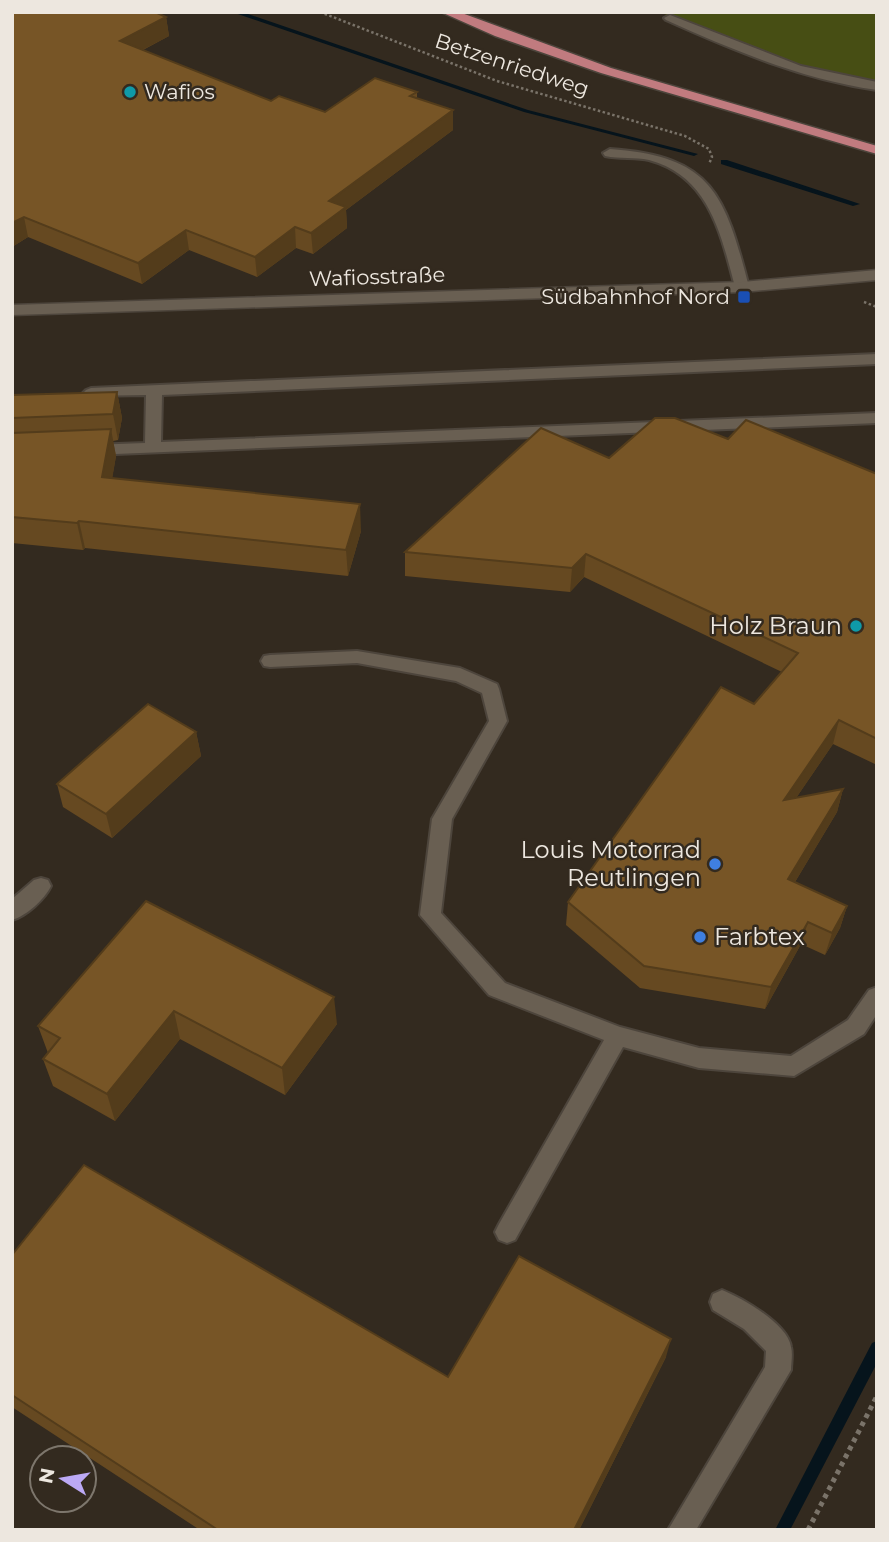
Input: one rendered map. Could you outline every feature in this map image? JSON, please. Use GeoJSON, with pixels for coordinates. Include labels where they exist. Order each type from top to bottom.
{"type":"FeatureCollection","features":[{"type":"Feature","properties":{"kind":"main road"},"geometry":{"type":"LineString","coordinates":[[447,12],[557,55],[877,150]]}},
{"type":"Feature","properties":{"kind":"main road"},"geometry":{"type":"LineString","coordinates":[[766,119],[872,135]]}},
{"type":"Feature","properties":{"kind":"main road"},"geometry":{"type":"LineString","coordinates":[[766,119],[877,161]]}},
{"type":"Feature","properties":{"kind":"street","name":"Wafiosstraße"},"geometry":{"type":"LineString","coordinates":[[12,310],[743,287],[877,275]]}},
{"type":"Feature","properties":{"kind":"lane"},"geometry":{"type":"LineString","coordinates":[[670,18],[787,65],[834,79],[877,86]]}},
{"type":"Feature","properties":{"kind":"lane"},"geometry":{"type":"LineString","coordinates":[[610,153],[648,156],[695,177],[710,194],[732,249],[743,287]]}},
{"type":"Feature","properties":{"kind":"lane"},"geometry":{"type":"LineString","coordinates":[[77,394],[877,359]]}},
{"type":"Feature","properties":{"kind":"lane"},"geometry":{"type":"LineString","coordinates":[[153,447],[154,391]]}},
{"type":"Feature","properties":{"kind":"lane"},"geometry":{"type":"LineString","coordinates":[[76,450],[877,418]]}},
{"type":"Feature","properties":{"kind":"lane"},"geometry":{"type":"LineString","coordinates":[[270,661],[357,657],[460,675],[490,689],[498,721],[442,819],[430,915],[496,989],[618,1036],[699,1058],[794,1066],[856,1027],[877,996]]}},
{"type":"Feature","properties":{"kind":"lane"},"geometry":{"type":"LineString","coordinates":[[12,912],[41,886]]}},
{"type":"Feature","properties":{"kind":"lane"},"geometry":{"type":"LineString","coordinates":[[507,1232],[618,1036]]}},
{"type":"Feature","properties":{"kind":"lane"},"geometry":{"type":"LineString","coordinates":[[681,1530],[779,1370],[779,1346],[754,1320],[722,1301]]}},
{"type":"Feature","properties":{"kind":"path","name":"Betzenriedweg"},"geometry":{"type":"LineString","coordinates":[[320,12],[497,81],[657,126]]}},
{"type":"Feature","properties":{"kind":"path"},"geometry":{"type":"LineString","coordinates":[[807,1530],[877,1396]]}},
{"type":"Feature","properties":{"kind":"green space"},"geometry":{"type":"Polygon","coordinates":[[[660,12],[877,12],[877,85],[793,65],[739,46],[660,12]]]}},
{"type":"Feature","properties":{"kind":"building"},"geometry":{"type":"Polygon","coordinates":[[[12,12],[155,12],[166,17],[120,41],[271,101],[279,96],[325,112],[375,78],[417,92],[410,96],[453,110],[329,201],[346,207],[311,233],[295,227],[255,257],[186,230],[138,263],[24,217],[12,223],[12,12]]]}},
{"type":"Feature","properties":{"kind":"building"},"geometry":{"type":"Polygon","coordinates":[[[117,392],[113,414],[12,418],[12,395],[117,392]]]}},
{"type":"Feature","properties":{"kind":"building"},"geometry":{"type":"Polygon","coordinates":[[[655,418],[675,418],[728,439],[746,420],[877,474],[877,739],[839,720],[784,800],[843,789],[788,879],[847,906],[832,933],[808,922],[771,987],[644,966],[568,902],[721,687],[754,704],[798,653],[586,554],[572,568],[405,552],[541,428],[609,458],[655,418]]]}},
{"type":"Feature","properties":{"kind":"building"},"geometry":{"type":"Polygon","coordinates":[[[111,429],[102,477],[360,504],[346,550],[79,521],[77,523],[12,517],[12,433],[111,429]]]}},
{"type":"Feature","properties":{"kind":"building"},"geometry":{"type":"Polygon","coordinates":[[[148,704],[196,732],[106,814],[57,784],[148,704]]]}},
{"type":"Feature","properties":{"kind":"building"},"geometry":{"type":"Polygon","coordinates":[[[146,901],[334,997],[282,1068],[174,1011],[107,1094],[43,1059],[60,1038],[38,1026],[146,901]]]}},
{"type":"Feature","properties":{"kind":"building"},"geometry":{"type":"Polygon","coordinates":[[[84,1165],[448,1377],[519,1256],[671,1339],[574,1530],[218,1530],[98,1451],[98,1444],[87,1444],[12,1395],[12,1255],[84,1165]]]}},
{"type":"Feature","properties":{"kind":"waterway"},"geometry":{"type":"LineString","coordinates":[[235,12],[526,111],[694,154]]}},
{"type":"Feature","properties":{"kind":"waterway"},"geometry":{"type":"LineString","coordinates":[[724,162],[856,204]]}},
{"type":"Feature","properties":{"kind":"waterway"},"geometry":{"type":"LineString","coordinates":[[782,1530],[877,1348]]}},
{"type":"Feature","properties":{"kind":"place","name":"Wafios"},"geometry":{"type":"Point","coordinates":[130,92]}},
{"type":"Feature","properties":{"kind":"place","name":"Südbahnhof Nord"},"geometry":{"type":"Point","coordinates":[744,297]}},
{"type":"Feature","properties":{"kind":"place","name":"Holz Braun"},"geometry":{"type":"Point","coordinates":[856,626]}},
{"type":"Feature","properties":{"kind":"place","name":"Louis Motorrad Reutlingen"},"geometry":{"type":"Point","coordinates":[715,864]}},
{"type":"Feature","properties":{"kind":"place","name":"Farbtex"},"geometry":{"type":"Point","coordinates":[700,937]}}]}
